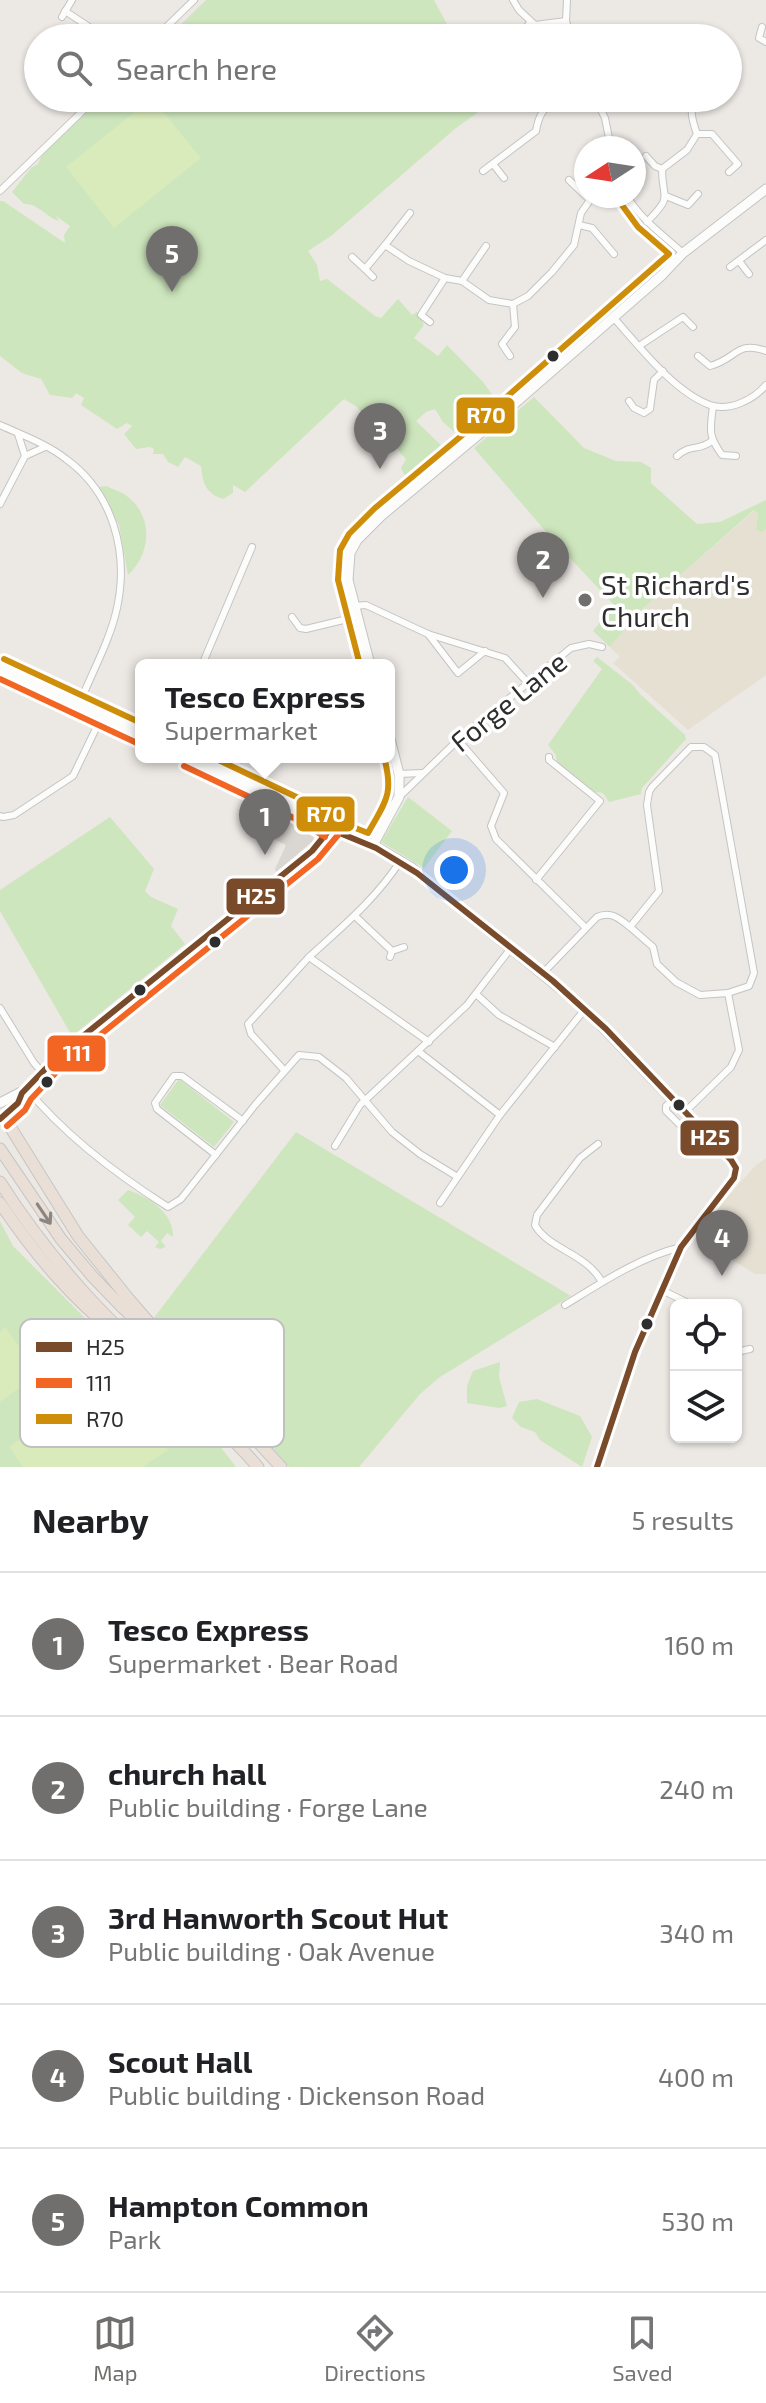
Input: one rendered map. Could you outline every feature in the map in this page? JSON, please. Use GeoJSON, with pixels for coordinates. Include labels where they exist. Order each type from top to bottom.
{"type":"FeatureCollection","features":[{"type":"Feature","properties":{"kind":"highway"},"geometry":{"type":"LineString","coordinates":[[1,1117],[78,1236],[147,1319]]}},
{"type":"Feature","properties":{"kind":"highway"},"geometry":{"type":"LineString","coordinates":[[0,1149],[61,1239],[135,1319]]}},
{"type":"Feature","properties":{"kind":"highway"},"geometry":{"type":"LineString","coordinates":[[0,1182],[28,1224],[83,1291],[111,1319]]}},
{"type":"Feature","properties":{"kind":"highway"},"geometry":{"type":"LineString","coordinates":[[0,1203],[41,1261],[100,1319]]}},
{"type":"Feature","properties":{"kind":"highway"},"geometry":{"type":"LineString","coordinates":[[240,1447],[258,1467]]}},
{"type":"Feature","properties":{"kind":"highway"},"geometry":{"type":"LineString","coordinates":[[263,1447],[281,1467]]}},
{"type":"Feature","properties":{"kind":"street"},"geometry":{"type":"LineString","coordinates":[[72,0],[64,14],[82,24]]}},
{"type":"Feature","properties":{"kind":"street"},"geometry":{"type":"LineString","coordinates":[[169,24],[194,0]]}},
{"type":"Feature","properties":{"kind":"street"},"geometry":{"type":"LineString","coordinates":[[513,0],[533,24]]}},
{"type":"Feature","properties":{"kind":"street"},"geometry":{"type":"LineString","coordinates":[[567,0],[567,24]]}},
{"type":"Feature","properties":{"kind":"street"},"geometry":{"type":"LineString","coordinates":[[543,24],[566,21]]}},
{"type":"Feature","properties":{"kind":"street"},"geometry":{"type":"LineString","coordinates":[[759,40],[762,27]]}},
{"type":"Feature","properties":{"kind":"street"},"geometry":{"type":"LineString","coordinates":[[0,191],[82,112]]}},
{"type":"Feature","properties":{"kind":"street"},"geometry":{"type":"LineString","coordinates":[[483,171],[536,131],[541,112]]}},
{"type":"Feature","properties":{"kind":"street"},"geometry":{"type":"LineString","coordinates":[[602,112],[609,136]]}},
{"type":"Feature","properties":{"kind":"street"},"geometry":{"type":"LineString","coordinates":[[662,169],[687,150],[697,134],[692,112]]}},
{"type":"Feature","properties":{"kind":"street"},"geometry":{"type":"LineString","coordinates":[[697,134],[712,134],[738,164]]}},
{"type":"Feature","properties":{"kind":"street"},"geometry":{"type":"LineString","coordinates":[[646,156],[662,169]]}},
{"type":"Feature","properties":{"kind":"street"},"geometry":{"type":"LineString","coordinates":[[729,172],[746,157]]}},
{"type":"Feature","properties":{"kind":"street"},"geometry":{"type":"LineString","coordinates":[[493,164],[504,178]]}},
{"type":"Feature","properties":{"kind":"street"},"geometry":{"type":"LineString","coordinates":[[647,222],[666,196],[662,169]]}},
{"type":"Feature","properties":{"kind":"street"},"geometry":{"type":"LineString","coordinates":[[569,180],[574,185]]}},
{"type":"Feature","properties":{"kind":"street"},"geometry":{"type":"LineString","coordinates":[[368,659],[348,580],[350,553],[357,540],[369,526],[662,275],[683,253],[766,189]]}},
{"type":"Feature","properties":{"kind":"street"},"geometry":{"type":"LineString","coordinates":[[666,196],[688,205],[698,194]]}},
{"type":"Feature","properties":{"kind":"street"},"geometry":{"type":"LineString","coordinates":[[385,245],[409,261],[445,278],[462,281],[489,300],[513,304],[528,296],[574,245],[584,208]]}},
{"type":"Feature","properties":{"kind":"street"},"geometry":{"type":"LineString","coordinates":[[634,208],[683,253]]}},
{"type":"Feature","properties":{"kind":"street"},"geometry":{"type":"LineString","coordinates":[[365,269],[410,213]]}},
{"type":"Feature","properties":{"kind":"street"},"geometry":{"type":"LineString","coordinates":[[579,225],[592,228],[614,254]]}},
{"type":"Feature","properties":{"kind":"street"},"geometry":{"type":"LineString","coordinates":[[730,267],[766,240]]}},
{"type":"Feature","properties":{"kind":"street"},"geometry":{"type":"LineString","coordinates":[[462,281],[486,246]]}},
{"type":"Feature","properties":{"kind":"street"},"geometry":{"type":"LineString","coordinates":[[352,257],[373,277]]}},
{"type":"Feature","properties":{"kind":"street"},"geometry":{"type":"LineString","coordinates":[[739,261],[749,274]]}},
{"type":"Feature","properties":{"kind":"street"},"geometry":{"type":"LineString","coordinates":[[430,322],[421,315],[445,278]]}},
{"type":"Feature","properties":{"kind":"street"},"geometry":{"type":"LineString","coordinates":[[510,356],[502,344],[515,327],[513,304]]}},
{"type":"Feature","properties":{"kind":"street"},"geometry":{"type":"LineString","coordinates":[[613,317],[663,371],[688,393],[713,406],[741,403],[764,390]]}},
{"type":"Feature","properties":{"kind":"street"},"geometry":{"type":"LineString","coordinates":[[639,346],[683,317],[693,327]]}},
{"type":"Feature","properties":{"kind":"street"},"geometry":{"type":"LineString","coordinates":[[698,356],[710,366],[724,363],[738,350],[752,346],[766,351]]}},
{"type":"Feature","properties":{"kind":"street"},"geometry":{"type":"LineString","coordinates":[[629,401],[644,413],[650,409],[654,380],[663,371]]}},
{"type":"Feature","properties":{"kind":"street"},"geometry":{"type":"LineString","coordinates":[[713,406],[710,432],[722,455],[721,465]]}},
{"type":"Feature","properties":{"kind":"street"},"geometry":{"type":"LineString","coordinates":[[0,425],[67,459],[92,484],[109,510],[116,529],[121,580],[116,611],[79,705]]}},
{"type":"Feature","properties":{"kind":"street"},"geometry":{"type":"LineString","coordinates":[[18,434],[25,456]]}},
{"type":"Feature","properties":{"kind":"street"},"geometry":{"type":"LineString","coordinates":[[677,456],[687,448],[704,447],[712,441]]}},
{"type":"Feature","properties":{"kind":"street"},"geometry":{"type":"LineString","coordinates":[[0,504],[25,456],[45,447]]}},
{"type":"Feature","properties":{"kind":"street"},"geometry":{"type":"LineString","coordinates":[[722,455],[736,456]]}},
{"type":"Feature","properties":{"kind":"street"},"geometry":{"type":"LineString","coordinates":[[205,659],[252,547]]}},
{"type":"Feature","properties":{"kind":"street"},"geometry":{"type":"LineString","coordinates":[[354,606],[366,605],[428,634],[505,658],[528,683]]}},
{"type":"Feature","properties":{"kind":"street"},"geometry":{"type":"LineString","coordinates":[[292,617],[300,628],[306,629],[356,617]]}},
{"type":"Feature","properties":{"kind":"street"},"geometry":{"type":"LineString","coordinates":[[428,634],[458,673],[485,651]]}},
{"type":"Feature","properties":{"kind":"street","name":"Forge Lane"},"geometry":{"type":"LineString","coordinates":[[399,797],[458,740],[571,648],[589,644],[602,647]]}},
{"type":"Feature","properties":{"kind":"street"},"geometry":{"type":"LineString","coordinates":[[0,668],[135,731]]}},
{"type":"Feature","properties":{"kind":"street"},"geometry":{"type":"LineString","coordinates":[[0,816],[14,815],[73,776],[102,716]]}},
{"type":"Feature","properties":{"kind":"street"},"geometry":{"type":"LineString","coordinates":[[458,740],[504,793],[491,826],[496,839],[585,927]]}},
{"type":"Feature","properties":{"kind":"street"},"geometry":{"type":"LineString","coordinates":[[543,973],[585,927],[604,914],[614,915],[630,927],[653,947],[657,964],[676,982],[700,995],[728,993],[749,986],[754,973],[715,755],[704,747],[691,747],[649,792],[647,805],[659,891],[630,927]]}},
{"type":"Feature","properties":{"kind":"street"},"geometry":{"type":"LineString","coordinates":[[536,880],[600,801],[549,757]]}},
{"type":"Feature","properties":{"kind":"street"},"geometry":{"type":"LineString","coordinates":[[373,845],[399,797],[395,758]]}},
{"type":"Feature","properties":{"kind":"street"},"geometry":{"type":"LineString","coordinates":[[201,763],[313,816],[330,829],[373,845],[401,860],[585,1009],[736,1168],[736,1174],[681,1247],[635,1352],[597,1467]]}},
{"type":"Feature","properties":{"kind":"street"},"geometry":{"type":"LineString","coordinates":[[231,777],[237,763]]}},
{"type":"Feature","properties":{"kind":"street"},"geometry":{"type":"LineString","coordinates":[[399,774],[422,773]]}},
{"type":"Feature","properties":{"kind":"street"},"geometry":{"type":"LineString","coordinates":[[0,1103],[25,1091],[57,1057],[312,851],[330,829]]}},
{"type":"Feature","properties":{"kind":"street"},"geometry":{"type":"LineString","coordinates":[[284,1070],[251,1034],[248,1024],[309,957],[385,885],[401,860]]}},
{"type":"Feature","properties":{"kind":"street"},"geometry":{"type":"LineString","coordinates":[[355,916],[391,954],[404,947]]}},
{"type":"Feature","properties":{"kind":"street"},"geometry":{"type":"LineString","coordinates":[[335,1146],[365,1099],[429,1042],[476,994],[511,948]]}},
{"type":"Feature","properties":{"kind":"street"},"geometry":{"type":"LineString","coordinates":[[309,957],[429,1042]]}},
{"type":"Feature","properties":{"kind":"street"},"geometry":{"type":"LineString","coordinates":[[685,1112],[731,1067],[739,1050],[728,993]]}},
{"type":"Feature","properties":{"kind":"street"},"geometry":{"type":"LineString","coordinates":[[476,994],[499,1015],[555,1047]]}},
{"type":"Feature","properties":{"kind":"street"},"geometry":{"type":"LineString","coordinates":[[0,1008],[42,1072]]}},
{"type":"Feature","properties":{"kind":"street"},"geometry":{"type":"LineString","coordinates":[[440,1203],[500,1115],[585,1009]]}},
{"type":"Feature","properties":{"kind":"street"},"geometry":{"type":"LineString","coordinates":[[418,1051],[500,1115]]}},
{"type":"Feature","properties":{"kind":"street"},"geometry":{"type":"LineString","coordinates":[[25,1091],[128,1182],[168,1207],[181,1199],[299,1055],[319,1057],[346,1078],[392,1132],[456,1176]]}},
{"type":"Feature","properties":{"kind":"street"},"geometry":{"type":"LineString","coordinates":[[216,1155],[157,1109],[155,1103],[174,1076],[182,1076],[243,1121]]}},
{"type":"Feature","properties":{"kind":"street"},"geometry":{"type":"LineString","coordinates":[[673,1099],[666,1106],[666,1111],[683,1128],[688,1129],[696,1124]]}},
{"type":"Feature","properties":{"kind":"street"},"geometry":{"type":"LineString","coordinates":[[598,1144],[580,1158],[537,1215],[535,1225],[540,1234],[591,1266],[602,1282]]}},
{"type":"Feature","properties":{"kind":"street"},"geometry":{"type":"LineString","coordinates":[[565,1305],[663,1251],[681,1247]]}},
{"type":"Feature","properties":{"kind":"street"},"geometry":{"type":"LineString","coordinates":[[662,1290],[680,1299]]}},
{"type":"Feature","properties":{"kind":"street"},"geometry":{"type":"LineString","coordinates":[[742,1351],[750,1349]]}},
{"type":"Feature","properties":{"kind":"shaded area"},"geometry":{"type":"Polygon","coordinates":[[[755,510],[766,519],[766,675],[688,730],[613,663],[620,657],[610,647],[640,611],[755,510]]]}},
{"type":"Feature","properties":{"kind":"shaded area"},"geometry":{"type":"Polygon","coordinates":[[[278,811],[310,827],[314,840],[276,872],[286,845],[267,836],[278,811]]]}},
{"type":"Feature","properties":{"kind":"shaded area"},"geometry":{"type":"Polygon","coordinates":[[[766,1158],[766,1274],[755,1274],[692,1236],[756,1165],[766,1158]]]}},
{"type":"Feature","properties":{"kind":"green space"},"geometry":{"type":"Polygon","coordinates":[[[206,0],[434,0],[447,24],[181,24],[206,0]]]}},
{"type":"Feature","properties":{"kind":"green space"},"geometry":{"type":"Polygon","coordinates":[[[84,112],[478,112],[331,236],[308,251],[317,265],[320,281],[327,279],[375,316],[381,318],[398,299],[412,315],[417,312],[424,325],[414,338],[438,356],[447,345],[483,382],[500,405],[470,434],[466,431],[466,435],[460,437],[443,422],[435,409],[426,412],[416,421],[449,453],[424,476],[408,482],[401,468],[406,459],[357,407],[344,399],[245,492],[233,485],[233,493],[223,499],[206,487],[201,466],[185,457],[178,467],[168,462],[163,454],[153,454],[154,449],[150,447],[136,449],[124,434],[132,426],[127,423],[117,429],[81,405],[84,398],[76,393],[72,398],[50,395],[41,379],[22,373],[0,356],[0,201],[65,243],[64,235],[70,226],[56,216],[59,221],[34,206],[24,204],[12,192],[31,168],[38,164],[45,147],[66,133],[84,112]]]}},
{"type":"Feature","properties":{"kind":"green space"},"geometry":{"type":"Polygon","coordinates":[[[135,112],[163,112],[201,158],[114,228],[66,167],[135,112]]]}},
{"type":"Feature","properties":{"kind":"green space"},"geometry":{"type":"Polygon","coordinates":[[[534,397],[584,448],[616,461],[641,462],[651,468],[651,483],[697,524],[720,522],[766,500],[766,529],[761,532],[756,529],[758,513],[754,510],[640,611],[610,647],[593,631],[614,605],[474,448],[534,397]]]}},
{"type":"Feature","properties":{"kind":"green space"},"geometry":{"type":"Polygon","coordinates":[[[106,486],[134,502],[145,523],[142,556],[128,575],[119,525],[99,487],[106,486]]]}},
{"type":"Feature","properties":{"kind":"green space"},"geometry":{"type":"Polygon","coordinates":[[[597,657],[633,685],[686,739],[642,788],[641,794],[609,802],[603,793],[595,792],[557,763],[556,755],[548,745],[602,669],[593,661],[597,657]]]}},
{"type":"Feature","properties":{"kind":"green space"},"geometry":{"type":"Polygon","coordinates":[[[408,797],[452,831],[424,868],[381,842],[408,797]]]}},
{"type":"Feature","properties":{"kind":"green space"},"geometry":{"type":"Polygon","coordinates":[[[110,817],[154,869],[145,891],[178,909],[171,926],[185,944],[72,1036],[0,911],[0,890],[110,817]]]}},
{"type":"Feature","properties":{"kind":"green space"},"geometry":{"type":"Polygon","coordinates":[[[179,1079],[234,1122],[214,1147],[160,1105],[179,1079]]]}},
{"type":"Feature","properties":{"kind":"green space"},"geometry":{"type":"Polygon","coordinates":[[[296,1132],[571,1296],[440,1377],[420,1394],[359,1467],[289,1467],[272,1447],[284,1447],[284,1319],[153,1319],[296,1132]]]}},
{"type":"Feature","properties":{"kind":"green space"},"geometry":{"type":"Polygon","coordinates":[[[128,1190],[144,1197],[165,1213],[173,1237],[167,1233],[161,1241],[166,1247],[155,1247],[159,1242],[147,1231],[141,1237],[128,1225],[135,1217],[118,1200],[128,1190]]]}},
{"type":"Feature","properties":{"kind":"green space"},"geometry":{"type":"Polygon","coordinates":[[[0,1221],[13,1246],[86,1319],[20,1319],[20,1447],[221,1447],[236,1467],[0,1467],[0,1221]]]}},
{"type":"Feature","properties":{"kind":"green space"},"geometry":{"type":"Polygon","coordinates":[[[5,1327],[20,1348],[20,1388],[0,1402],[0,1332],[5,1327]]]}},
{"type":"Feature","properties":{"kind":"green space"},"geometry":{"type":"Polygon","coordinates":[[[500,1362],[499,1377],[507,1406],[499,1408],[467,1403],[467,1386],[473,1371],[500,1362]]]}},
{"type":"Feature","properties":{"kind":"green space"},"geometry":{"type":"Polygon","coordinates":[[[537,1399],[580,1416],[592,1437],[582,1467],[512,1418],[519,1402],[537,1399]]]}},
{"type":"Feature","properties":{"kind":"green space"},"geometry":{"type":"Polygon","coordinates":[[[20,1439],[20,1447],[166,1447],[168,1450],[143,1467],[23,1467],[9,1447],[20,1439]]]}},
{"type":"Feature","properties":{"kind":"tunnel"},"geometry":{"type":"LineString","coordinates":[[4,1117],[18,1103],[22,1093]]}},
{"type":"Feature","properties":{"kind":"transit line","name":"R70"},"geometry":{"type":"LineString","coordinates":[[358,659],[338,580],[340,550],[349,534],[375,508],[669,254],[638,227],[624,208]]}},
{"type":"Feature","properties":{"kind":"transit line","name":"R70"},"geometry":{"type":"LineString","coordinates":[[4,659],[135,720]]}},
{"type":"Feature","properties":{"kind":"transit line","name":"111"},"geometry":{"type":"LineString","coordinates":[[0,679],[135,742]]}},
{"type":"Feature","properties":{"kind":"transit line","name":"R70"},"geometry":{"type":"LineString","coordinates":[[225,763],[305,801],[335,820],[368,833],[380,813],[388,789],[385,763]]}},
{"type":"Feature","properties":{"kind":"transit line","name":"111"},"geometry":{"type":"LineString","coordinates":[[184,766],[296,819],[325,837]]}},
{"type":"Feature","properties":{"kind":"transit line","name":"H25"},"geometry":{"type":"LineString","coordinates":[[330,829],[376,848],[417,873],[553,981],[606,1029],[736,1168],[734,1178],[681,1247],[635,1352],[597,1467]]}},
{"type":"Feature","properties":{"kind":"transit line","name":"H25"},"geometry":{"type":"LineString","coordinates":[[0,1119],[18,1103],[22,1093],[57,1057],[312,851],[330,829]]}},
{"type":"Feature","properties":{"kind":"transit line","name":"111"},"geometry":{"type":"LineString","coordinates":[[7,1126],[25,1110],[31,1099],[64,1064],[318,859],[338,835]]}},
{"type":"Feature","properties":{"kind":"place","name":"Hampton Common"},"geometry":{"type":"Point","coordinates":[172,292]}},
{"type":"Feature","properties":{"kind":"place","name":"3rd Hanworth Scout Hut"},"geometry":{"type":"Point","coordinates":[380,469]}},
{"type":"Feature","properties":{"kind":"place","name":"church hall"},"geometry":{"type":"Point","coordinates":[543,598]}},
{"type":"Feature","properties":{"kind":"place","name":"St Richard's Church"},"geometry":{"type":"Point","coordinates":[585,600]}},
{"type":"Feature","properties":{"kind":"place","name":"Tesco Express"},"geometry":{"type":"Point","coordinates":[265,855]}},
{"type":"Feature","properties":{"kind":"place","name":"Scout Hall"},"geometry":{"type":"Point","coordinates":[722,1276]}}]}
